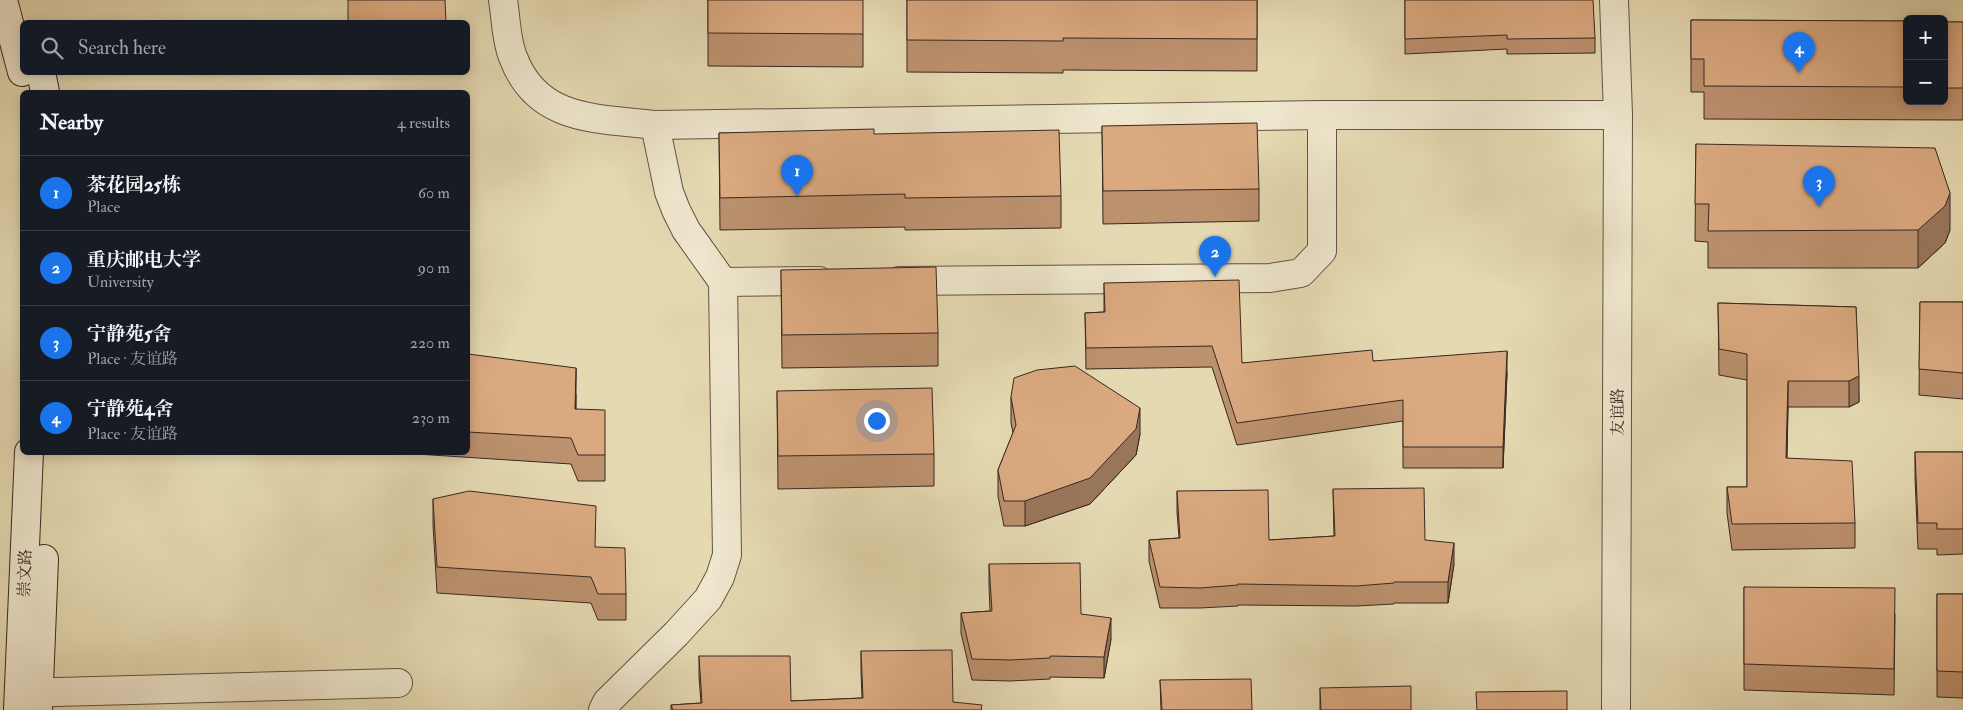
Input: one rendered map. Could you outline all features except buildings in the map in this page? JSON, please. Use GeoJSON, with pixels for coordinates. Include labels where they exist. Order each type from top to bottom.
{"type":"FeatureCollection","features":[{"type":"Feature","properties":{"kind":"street"},"geometry":{"type":"LineString","coordinates":[[3,0],[20,61]]}},
{"type":"Feature","properties":{"kind":"street"},"geometry":{"type":"LineString","coordinates":[[22,0],[27,20]]}},
{"type":"Feature","properties":{"kind":"street"},"geometry":{"type":"LineString","coordinates":[[503,0],[512,55],[522,78],[537,94],[557,109],[581,116],[656,125],[1322,115],[1618,115]]}},
{"type":"Feature","properties":{"kind":"street","name":"友谊路"},"geometry":{"type":"LineString","coordinates":[[1614,0],[1618,115],[1616,710]]}},
{"type":"Feature","properties":{"kind":"street"},"geometry":{"type":"LineString","coordinates":[[24,75],[27,90]]}},
{"type":"Feature","properties":{"kind":"street"},"geometry":{"type":"LineString","coordinates":[[42,75],[45,90]]}},
{"type":"Feature","properties":{"kind":"street"},"geometry":{"type":"LineString","coordinates":[[872,281],[1270,278],[1302,273],[1322,251],[1322,115]]}},
{"type":"Feature","properties":{"kind":"street"},"geometry":{"type":"LineString","coordinates":[[602,710],[676,634],[708,598],[720,577],[727,555],[723,282],[686,230],[676,210],[669,192],[656,125]]}},
{"type":"Feature","properties":{"kind":"street"},"geometry":{"type":"LineString","coordinates":[[723,282],[842,281]]}},
{"type":"Feature","properties":{"kind":"street","name":"崇文路"},"geometry":{"type":"LineString","coordinates":[[29,455],[29,701]]}},
{"type":"Feature","properties":{"kind":"street","name":"崇文路"},"geometry":{"type":"LineString","coordinates":[[29,701],[47,455]]}},
{"type":"Feature","properties":{"kind":"street"},"geometry":{"type":"LineString","coordinates":[[29,701],[398,683]]}},
{"type":"Feature","properties":{"kind":"place","name":"宁静苑4舍"},"geometry":{"type":"Point","coordinates":[1799,73]}},
{"type":"Feature","properties":{"kind":"place","name":"茶花园25栋"},"geometry":{"type":"Point","coordinates":[797,196]}},
{"type":"Feature","properties":{"kind":"place","name":"宁静苑5舍"},"geometry":{"type":"Point","coordinates":[1819,207]}},
{"type":"Feature","properties":{"kind":"place","name":"重庆邮电大学"},"geometry":{"type":"Point","coordinates":[1215,277]}}]}
